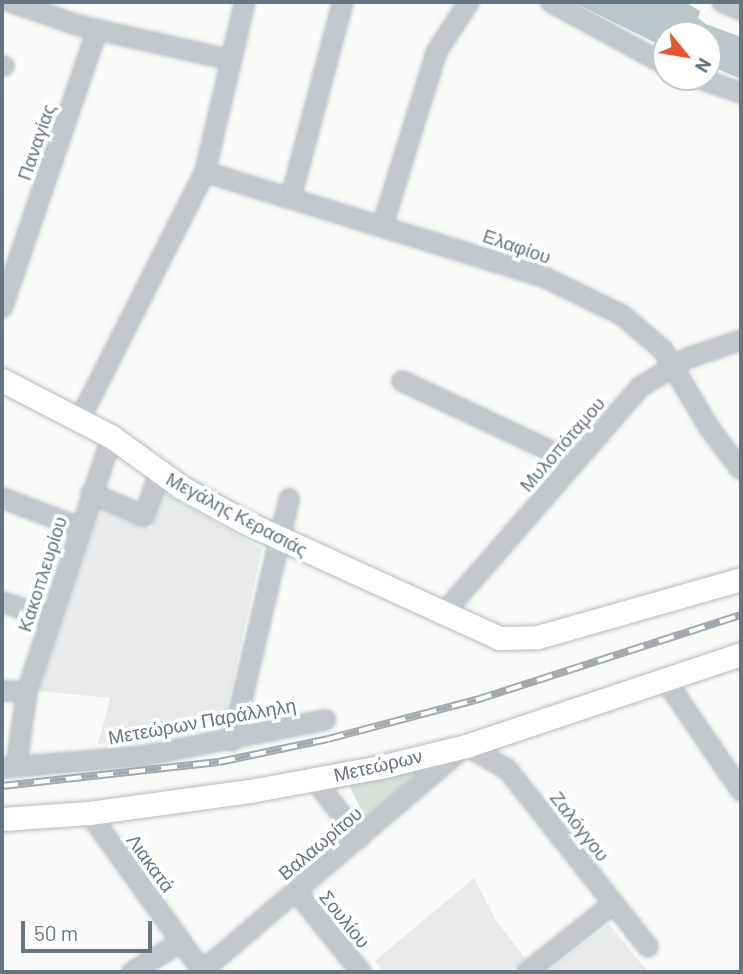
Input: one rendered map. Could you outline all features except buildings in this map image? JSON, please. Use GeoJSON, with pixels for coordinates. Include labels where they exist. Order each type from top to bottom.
{"type":"FeatureCollection","features":[{"type":"Feature","properties":{"kind":"street"},"geometry":{"type":"LineString","coordinates":[[11,2],[97,30],[231,60]]}},
{"type":"Feature","properties":{"kind":"street"},"geometry":{"type":"LineString","coordinates":[[80,419],[205,172],[245,2]]}},
{"type":"Feature","properties":{"kind":"street"},"geometry":{"type":"LineString","coordinates":[[292,197],[343,2]]}},
{"type":"Feature","properties":{"kind":"street"},"geometry":{"type":"LineString","coordinates":[[383,224],[437,51],[469,2]]}},
{"type":"Feature","properties":{"kind":"street"},"geometry":{"type":"LineString","coordinates":[[551,2],[652,57]]}},
{"type":"Feature","properties":{"kind":"street","name":"Παναγίας"},"geometry":{"type":"LineString","coordinates":[[2,307],[97,30]]}},
{"type":"Feature","properties":{"kind":"street"},"geometry":{"type":"LineString","coordinates":[[722,86],[741,93]]}},
{"type":"Feature","properties":{"kind":"street","name":"Ελαφίου"},"geometry":{"type":"LineString","coordinates":[[205,172],[383,224],[544,277],[578,293],[651,335],[741,470]]}},
{"type":"Feature","properties":{"kind":"street","name":"Μυλοπόταμου"},"geometry":{"type":"LineString","coordinates":[[443,614],[640,387],[671,366],[741,340]]}},
{"type":"Feature","properties":{"kind":"street","name":"Μεγάλης Κερασιάς"},"geometry":{"type":"LineString","coordinates":[[2,380],[80,419],[160,472],[282,541],[499,638],[522,641],[741,579]]}},
{"type":"Feature","properties":{"kind":"street"},"geometry":{"type":"LineString","coordinates":[[401,382],[574,462]]}},
{"type":"Feature","properties":{"kind":"street","name":"Κακοπλευρίου"},"geometry":{"type":"LineString","coordinates":[[9,767],[27,692],[78,527],[111,438]]}},
{"type":"Feature","properties":{"kind":"street"},"geometry":{"type":"LineString","coordinates":[[91,493],[144,516],[160,472]]}},
{"type":"Feature","properties":{"kind":"street"},"geometry":{"type":"LineString","coordinates":[[2,498],[78,527]]}},
{"type":"Feature","properties":{"kind":"street"},"geometry":{"type":"LineString","coordinates":[[232,741],[282,541],[289,499]]}},
{"type":"Feature","properties":{"kind":"street"},"geometry":{"type":"LineString","coordinates":[[2,602],[50,618]]}},
{"type":"Feature","properties":{"kind":"street","name":"Μετεώρων"},"geometry":{"type":"LineString","coordinates":[[2,819],[89,813],[316,780],[466,746],[741,654]]}},
{"type":"Feature","properties":{"kind":"street"},"geometry":{"type":"LineString","coordinates":[[664,678],[741,791]]}},
{"type":"Feature","properties":{"kind":"street"},"geometry":{"type":"LineString","coordinates":[[2,691],[27,692]]}},
{"type":"Feature","properties":{"kind":"street","name":"Μετεώρων Παράλληλη"},"geometry":{"type":"LineString","coordinates":[[9,767],[143,756],[232,741],[325,720]]}},
{"type":"Feature","properties":{"kind":"street","name":"Βαλαωρίτου"},"geometry":{"type":"LineString","coordinates":[[202,972],[466,746]]}},
{"type":"Feature","properties":{"kind":"street","name":"Ζαλόγγου"},"geometry":{"type":"LineString","coordinates":[[466,746],[507,769],[648,947]]}},
{"type":"Feature","properties":{"kind":"street"},"geometry":{"type":"LineString","coordinates":[[316,780],[359,838]]}},
{"type":"Feature","properties":{"kind":"street","name":"Λιακατά"},"geometry":{"type":"LineString","coordinates":[[89,813],[202,972]]}},
{"type":"Feature","properties":{"kind":"street","name":"Σουλίου"},"geometry":{"type":"LineString","coordinates":[[296,891],[361,972]]}},
{"type":"Feature","properties":{"kind":"street"},"geometry":{"type":"LineString","coordinates":[[527,972],[614,903]]}},
{"type":"Feature","properties":{"kind":"street"},"geometry":{"type":"LineString","coordinates":[[132,972],[181,942]]}},
{"type":"Feature","properties":{"kind":"shaded area"},"geometry":{"type":"Polygon","coordinates":[[[573,2],[685,2],[700,11],[698,18],[702,21],[652,21],[652,41],[573,2]]]}},
{"type":"Feature","properties":{"kind":"shaded area"},"geometry":{"type":"Polygon","coordinates":[[[722,30],[741,37],[741,79],[722,71],[722,30]]]}},
{"type":"Feature","properties":{"kind":"shaded area"},"geometry":{"type":"Polygon","coordinates":[[[161,491],[262,549],[223,726],[98,744],[110,698],[39,691],[97,503],[151,529],[161,491]]]}},
{"type":"Feature","properties":{"kind":"shaded area"},"geometry":{"type":"Polygon","coordinates":[[[427,765],[366,819],[348,784],[427,765]]]}},
{"type":"Feature","properties":{"kind":"shaded area"},"geometry":{"type":"Polygon","coordinates":[[[474,878],[497,922],[526,959],[510,972],[383,972],[375,961],[474,878]]]}},
{"type":"Feature","properties":{"kind":"shaded area"},"geometry":{"type":"Polygon","coordinates":[[[609,924],[648,972],[547,972],[609,924]]]}},
{"type":"Feature","properties":{"kind":"railway"},"geometry":{"type":"LineString","coordinates":[[2,786],[219,762],[328,739],[476,700],[741,615]]}}]}
